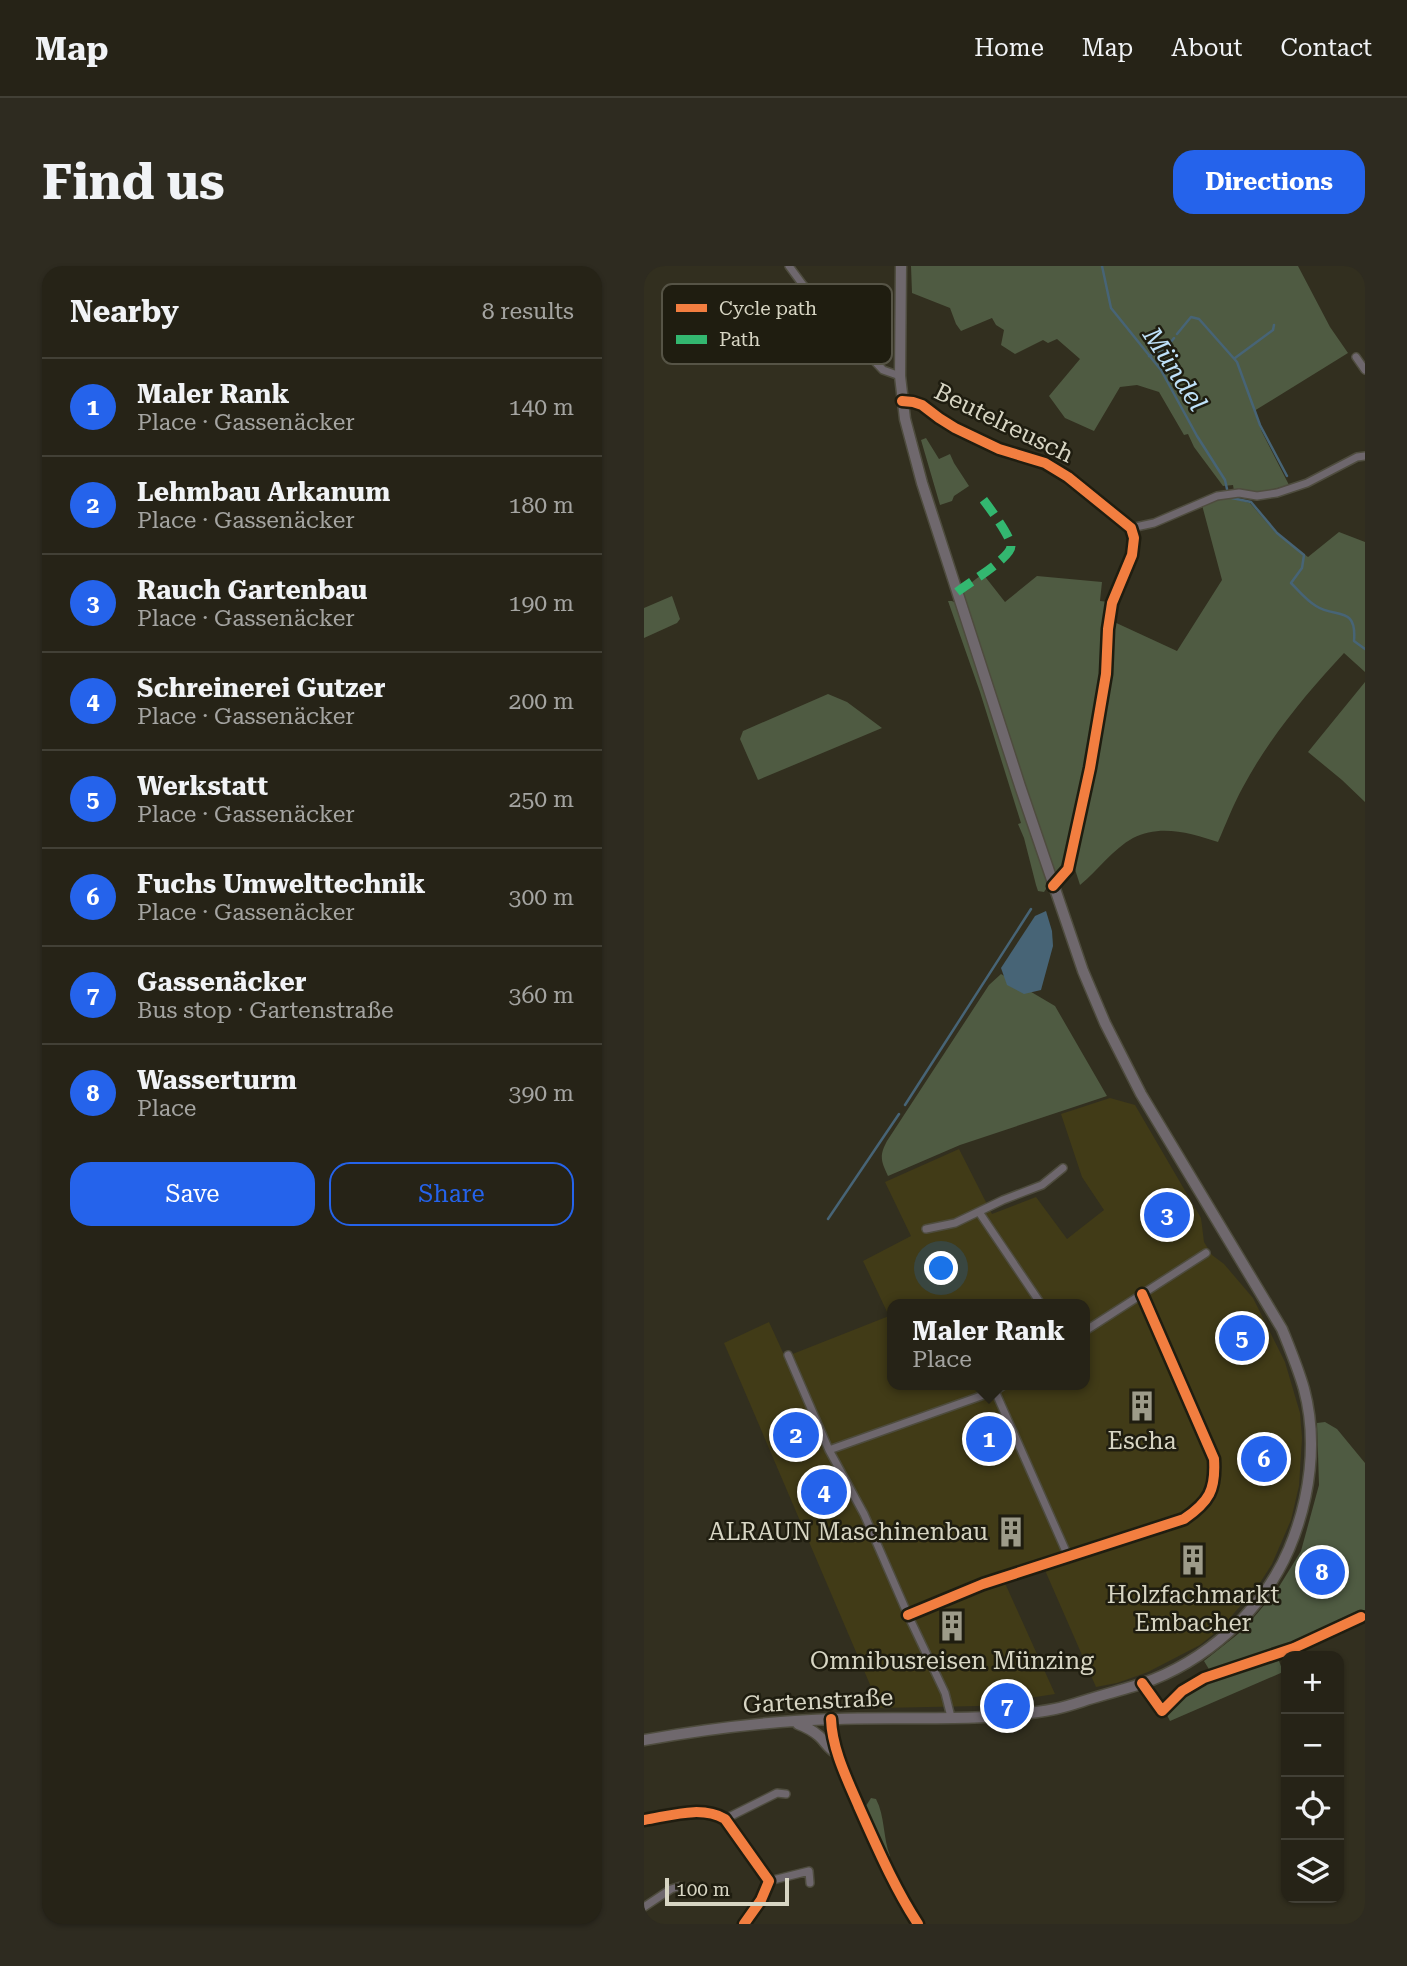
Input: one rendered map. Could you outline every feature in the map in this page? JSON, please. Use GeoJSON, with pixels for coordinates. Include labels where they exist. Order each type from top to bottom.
{"type":"FeatureCollection","features":[{"type":"Feature","properties":{"kind":"main road","name":"Gartenstraße"},"geometry":{"type":"LineString","coordinates":[[644,1740],[694,1731],[792,1721],[995,1716],[1056,1709],[1142,1683],[1189,1661],[1232,1629],[1262,1596],[1284,1562],[1307,1490],[1310,1467],[1309,1416],[1297,1367],[1282,1329],[1141,1094],[1083,971],[1053,886],[910,440],[900,376],[901,266]]}},
{"type":"Feature","properties":{"kind":"main road"},"geometry":{"type":"LineString","coordinates":[[831,1719],[831,1735],[884,1864],[918,1924]]}},
{"type":"Feature","properties":{"kind":"main road"},"geometry":{"type":"LineString","coordinates":[[792,1721],[808,1728],[821,1738],[830,1750],[838,1754]]}},
{"type":"Feature","properties":{"kind":"street"},"geometry":{"type":"LineString","coordinates":[[789,266],[802,284]]}},
{"type":"Feature","properties":{"kind":"street"},"geometry":{"type":"LineString","coordinates":[[1356,357],[1365,370]]}},
{"type":"Feature","properties":{"kind":"street"},"geometry":{"type":"LineString","coordinates":[[877,364],[883,370],[900,376]]}},
{"type":"Feature","properties":{"kind":"street","name":"Beutelreusch"},"geometry":{"type":"LineString","coordinates":[[902,401],[922,405],[955,428],[999,449],[1045,463],[1068,477],[1131,528]]}},
{"type":"Feature","properties":{"kind":"street"},"geometry":{"type":"LineString","coordinates":[[1053,886],[1068,869],[1090,768],[1106,674],[1112,603],[1132,555],[1134,538],[1131,528],[1154,523],[1217,496],[1239,493],[1257,496],[1307,483],[1357,457],[1365,456]]}},
{"type":"Feature","properties":{"kind":"street"},"geometry":{"type":"LineString","coordinates":[[926,1230],[955,1223],[1042,1185],[1063,1168]]}},
{"type":"Feature","properties":{"kind":"street"},"geometry":{"type":"LineString","coordinates":[[979,1212],[1038,1299]]}},
{"type":"Feature","properties":{"kind":"street"},"geometry":{"type":"LineString","coordinates":[[1090,1328],[1206,1253]]}},
{"type":"Feature","properties":{"kind":"street"},"geometry":{"type":"LineString","coordinates":[[908,1615],[983,1584],[1184,1519],[1200,1508],[1210,1496],[1215,1477],[1214,1459],[1142,1294]]}},
{"type":"Feature","properties":{"kind":"street"},"geometry":{"type":"LineString","coordinates":[[788,1355],[829,1450],[864,1514],[945,1693],[951,1717]]}},
{"type":"Feature","properties":{"kind":"street"},"geometry":{"type":"LineString","coordinates":[[829,1450],[995,1391],[1068,1556]]}},
{"type":"Feature","properties":{"kind":"street"},"geometry":{"type":"LineString","coordinates":[[1142,1683],[1162,1711],[1182,1691],[1204,1678],[1294,1648],[1361,1617]]}},
{"type":"Feature","properties":{"kind":"street"},"geometry":{"type":"LineString","coordinates":[[725,1819],[777,1793],[786,1794]]}},
{"type":"Feature","properties":{"kind":"street"},"geometry":{"type":"LineString","coordinates":[[644,1820],[701,1811],[716,1814],[725,1819],[768,1881]]}},
{"type":"Feature","properties":{"kind":"street"},"geometry":{"type":"LineString","coordinates":[[768,1881],[809,1871],[810,1883]]}},
{"type":"Feature","properties":{"kind":"street"},"geometry":{"type":"LineString","coordinates":[[744,1924],[761,1900],[768,1881]]}},
{"type":"Feature","properties":{"kind":"street"},"geometry":{"type":"LineString","coordinates":[[644,1907],[671,1889],[681,1886]]}},
{"type":"Feature","properties":{"kind":"shaded area"},"geometry":{"type":"Polygon","coordinates":[[[1110,1098],[1135,1105],[1201,1218],[1204,1242],[1212,1255],[1224,1264],[1253,1298],[1285,1362],[1300,1413],[1302,1438],[1299,1486],[1291,1520],[1272,1564],[1258,1586],[1220,1629],[1200,1645],[1148,1672],[1096,1687],[1044,1568],[1004,1581],[1055,1694],[978,1706],[880,1708],[724,1343],[769,1322],[785,1357],[887,1317],[887,1390],[1090,1390],[1090,1299],[887,1299],[887,1312],[863,1261],[911,1236],[885,1182],[959,1149],[992,1214],[1036,1197],[1067,1239],[1104,1210],[1082,1177],[1061,1114],[1110,1098]]]}},
{"type":"Feature","properties":{"kind":"green space"},"geometry":{"type":"Polygon","coordinates":[[[911,266],[1298,266],[1330,327],[1348,353],[1254,411],[1289,485],[1262,492],[1234,491],[1233,485],[1223,486],[1194,447],[1188,434],[1184,435],[1159,392],[1137,385],[1120,387],[1094,431],[1065,418],[1049,396],[1080,359],[1057,339],[1048,343],[1043,340],[1015,354],[1001,345],[1004,330],[996,325],[992,318],[961,331],[950,308],[912,293],[911,266]]]}},
{"type":"Feature","properties":{"kind":"green space"},"geometry":{"type":"Polygon","coordinates":[[[926,438],[939,459],[950,454],[969,486],[954,496],[952,501],[940,505],[921,440],[926,438]]]}},
{"type":"Feature","properties":{"kind":"green space"},"geometry":{"type":"Polygon","coordinates":[[[1227,497],[1250,503],[1276,533],[1308,557],[1339,532],[1365,542],[1365,672],[1344,653],[1316,684],[1276,734],[1253,769],[1218,842],[1176,831],[1143,834],[1119,848],[1080,885],[1073,863],[1110,650],[1112,621],[1177,651],[1222,580],[1202,505],[1227,497]]]}},
{"type":"Feature","properties":{"kind":"green space"},"geometry":{"type":"Polygon","coordinates":[[[983,574],[1005,602],[1037,576],[1102,582],[1100,601],[1109,602],[1095,720],[1082,789],[1064,866],[1060,872],[1050,866],[962,596],[967,586],[983,574]]]}},
{"type":"Feature","properties":{"kind":"green space"},"geometry":{"type":"Polygon","coordinates":[[[672,596],[680,619],[677,623],[644,638],[644,608],[672,596]]]}},
{"type":"Feature","properties":{"kind":"green space"},"geometry":{"type":"Polygon","coordinates":[[[948,601],[957,604],[1046,879],[1044,892],[1038,891],[1036,885],[1018,824],[1021,823],[948,601]]]}},
{"type":"Feature","properties":{"kind":"green space"},"geometry":{"type":"Polygon","coordinates":[[[1365,682],[1365,802],[1308,752],[1365,682]]]}},
{"type":"Feature","properties":{"kind":"green space"},"geometry":{"type":"Polygon","coordinates":[[[828,694],[847,702],[882,728],[758,780],[740,739],[743,731],[828,694]]]}},
{"type":"Feature","properties":{"kind":"green space"},"geometry":{"type":"Polygon","coordinates":[[[1001,974],[1055,1006],[1107,1096],[960,1145],[888,1176],[882,1158],[887,1141],[989,985],[1001,974]]]}},
{"type":"Feature","properties":{"kind":"green space"},"geometry":{"type":"Polygon","coordinates":[[[1325,1422],[1337,1429],[1365,1463],[1365,1610],[1282,1645],[1210,1671],[1204,1661],[1243,1630],[1277,1590],[1301,1551],[1319,1485],[1317,1423],[1325,1422]]]}},
{"type":"Feature","properties":{"kind":"green space"},"geometry":{"type":"Polygon","coordinates":[[[1278,1658],[1281,1666],[1281,1673],[1170,1721],[1167,1715],[1188,1693],[1233,1672],[1278,1658]]]}},
{"type":"Feature","properties":{"kind":"green space"},"geometry":{"type":"Polygon","coordinates":[[[871,1798],[876,1799],[881,1813],[890,1856],[888,1859],[864,1809],[871,1798]]]}},
{"type":"Feature","properties":{"kind":"water"},"geometry":{"type":"Polygon","coordinates":[[[1046,911],[1053,946],[1041,990],[1024,994],[1007,985],[1001,968],[1035,916],[1046,911]]]}},
{"type":"Feature","properties":{"kind":"waterway","name":"Mündel"},"geometry":{"type":"LineString","coordinates":[[1102,266],[1111,308],[1161,370],[1225,480],[1227,489]]}},
{"type":"Feature","properties":{"kind":"waterway"},"geometry":{"type":"LineString","coordinates":[[1177,334],[1191,317],[1199,319],[1237,362],[1260,425],[1287,476]]}},
{"type":"Feature","properties":{"kind":"waterway"},"geometry":{"type":"LineString","coordinates":[[1235,358],[1273,330],[1274,325]]}},
{"type":"Feature","properties":{"kind":"waterway"},"geometry":{"type":"LineString","coordinates":[[1149,356],[1164,351],[1174,338]]}},
{"type":"Feature","properties":{"kind":"waterway"},"geometry":{"type":"LineString","coordinates":[[1232,498],[1251,502],[1277,533],[1304,555],[1302,568],[1291,583],[1316,606],[1349,618],[1354,630],[1354,641],[1365,649]]}},
{"type":"Feature","properties":{"kind":"waterway"},"geometry":{"type":"LineString","coordinates":[[905,1105],[1031,909]]}},
{"type":"Feature","properties":{"kind":"waterway"},"geometry":{"type":"LineString","coordinates":[[828,1219],[899,1114]]}},
{"type":"Feature","properties":{"kind":"marked path"},"geometry":{"type":"LineString","coordinates":[[957,592],[997,564],[1011,546],[1003,528],[979,494]]}},
{"type":"Feature","properties":{"kind":"cycle path"},"geometry":{"type":"LineString","coordinates":[[902,401],[922,405],[955,428],[999,449],[1045,463],[1068,477],[1131,528],[1134,538],[1132,555],[1112,603],[1106,674],[1090,768],[1068,869],[1053,886]]}},
{"type":"Feature","properties":{"kind":"cycle path"},"geometry":{"type":"LineString","coordinates":[[908,1615],[983,1584],[1184,1519],[1205,1501],[1214,1479],[1214,1459],[1142,1294]]}},
{"type":"Feature","properties":{"kind":"cycle path"},"geometry":{"type":"LineString","coordinates":[[1142,1683],[1162,1711],[1182,1691],[1204,1678],[1294,1648],[1361,1617]]}},
{"type":"Feature","properties":{"kind":"cycle path"},"geometry":{"type":"LineString","coordinates":[[831,1719],[837,1753],[850,1786],[886,1867],[918,1924]]}},
{"type":"Feature","properties":{"kind":"cycle path"},"geometry":{"type":"LineString","coordinates":[[644,1820],[696,1812],[725,1819],[769,1881],[761,1900],[744,1924]]}},
{"type":"Feature","properties":{"kind":"place","name":"Rauch Gartenbau"},"geometry":{"type":"Point","coordinates":[1167,1215]}},
{"type":"Feature","properties":{"kind":"place","name":"Werkstatt"},"geometry":{"type":"Point","coordinates":[1242,1338]}},
{"type":"Feature","properties":{"kind":"place","name":"Escha"},"geometry":{"type":"Point","coordinates":[1142,1406]}},
{"type":"Feature","properties":{"kind":"place","name":"Lehmbau Arkanum"},"geometry":{"type":"Point","coordinates":[796,1435]}},
{"type":"Feature","properties":{"kind":"place","name":"Maler Rank"},"geometry":{"type":"Point","coordinates":[989,1439]}},
{"type":"Feature","properties":{"kind":"place","name":"Fuchs Umwelttechnik"},"geometry":{"type":"Point","coordinates":[1264,1459]}},
{"type":"Feature","properties":{"kind":"place","name":"Schreinerei Gutzer"},"geometry":{"type":"Point","coordinates":[824,1492]}},
{"type":"Feature","properties":{"kind":"place","name":"ALRAUN Maschinenbau"},"geometry":{"type":"Point","coordinates":[1011,1532]}},
{"type":"Feature","properties":{"kind":"place","name":"Holzfachmarkt Embacher"},"geometry":{"type":"Point","coordinates":[1193,1560]}},
{"type":"Feature","properties":{"kind":"place","name":"Wasserturm"},"geometry":{"type":"Point","coordinates":[1322,1572]}},
{"type":"Feature","properties":{"kind":"place","name":"Omnibusreisen Münzing"},"geometry":{"type":"Point","coordinates":[952,1626]}},
{"type":"Feature","properties":{"kind":"place","name":"Gassenäcker"},"geometry":{"type":"Point","coordinates":[1007,1706]}}]}
